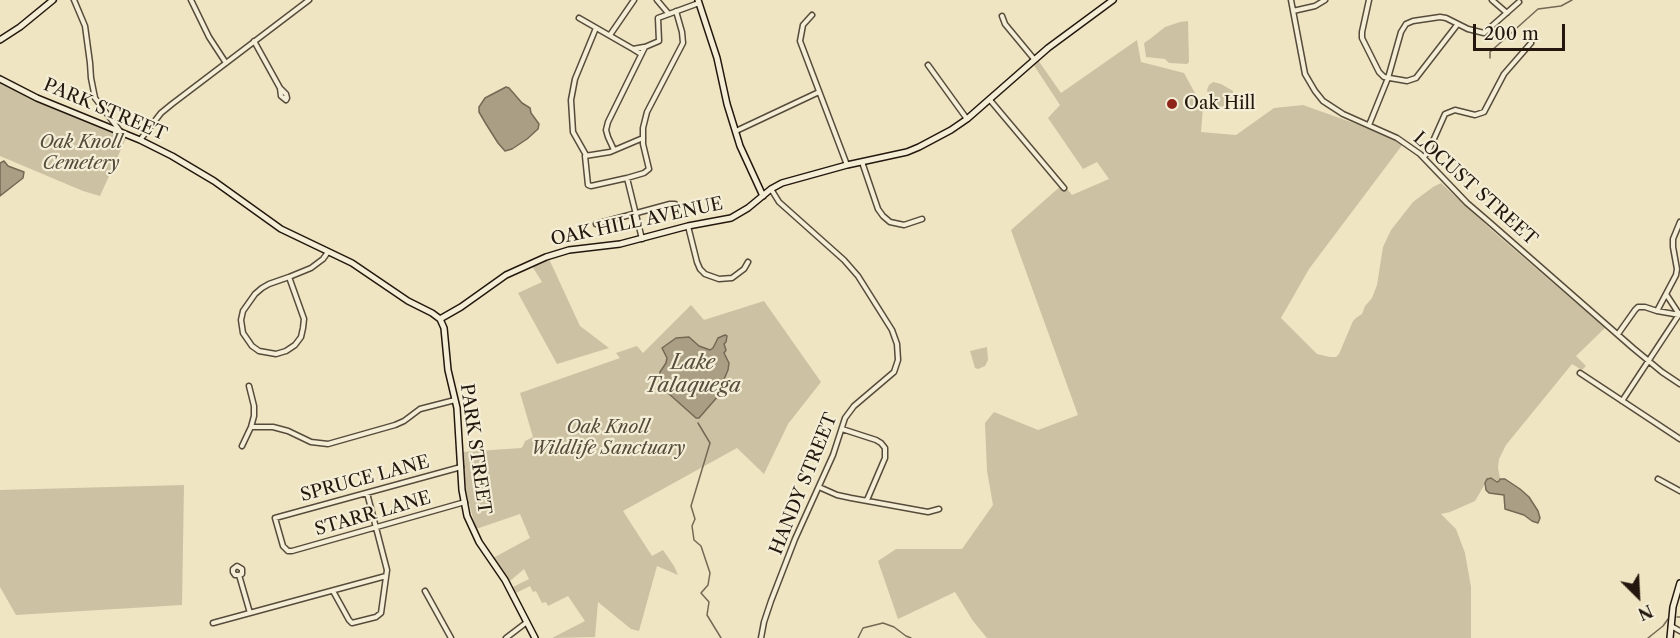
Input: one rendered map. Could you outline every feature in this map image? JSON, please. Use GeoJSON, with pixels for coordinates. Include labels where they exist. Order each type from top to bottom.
{"type":"FeatureCollection","features":[{"type":"Feature","properties":{"kind":"main road"},"geometry":{"type":"LineString","coordinates":[[0,40],[19,28],[53,0]]}},
{"type":"Feature","properties":{"kind":"main road","name":"OAK HILL AVENUE"},"geometry":{"type":"LineString","coordinates":[[440,319],[461,307],[497,280],[535,261],[568,250],[620,244],[688,226],[731,218],[748,208],[771,189],[790,181],[913,150],[967,119],[1034,59],[1113,0]]}},
{"type":"Feature","properties":{"kind":"main road"},"geometry":{"type":"LineString","coordinates":[[698,1],[717,58],[735,132],[763,196]]}},
{"type":"Feature","properties":{"kind":"main road","name":"PARK STREET"},"geometry":{"type":"LineString","coordinates":[[0,79],[38,98],[120,131],[172,156],[199,172],[256,213],[293,235],[328,251]]}},
{"type":"Feature","properties":{"kind":"main road"},"geometry":{"type":"LineString","coordinates":[[328,251],[364,269],[408,301],[440,319]]}},
{"type":"Feature","properties":{"kind":"main road","name":"PARK STREET"},"geometry":{"type":"LineString","coordinates":[[440,319],[444,328],[448,370],[458,418],[467,516],[474,534],[505,580],[535,638]]}},
{"type":"Feature","properties":{"kind":"main road"},"geometry":{"type":"LineString","coordinates":[[1670,638],[1673,607],[1680,583]]}},
{"type":"Feature","properties":{"kind":"street"},"geometry":{"type":"LineString","coordinates":[[74,0],[85,26],[95,98],[120,131]]}},
{"type":"Feature","properties":{"kind":"street"},"geometry":{"type":"LineString","coordinates":[[191,0],[209,37],[226,63]]}},
{"type":"Feature","properties":{"kind":"street"},"geometry":{"type":"LineString","coordinates":[[140,140],[165,109],[309,0]]}},
{"type":"Feature","properties":{"kind":"street"},"geometry":{"type":"LineString","coordinates":[[610,35],[634,0]]}},
{"type":"Feature","properties":{"kind":"street"},"geometry":{"type":"LineString","coordinates":[[657,0],[668,13]]}},
{"type":"Feature","properties":{"kind":"street","name":"LOCUST STREET"},"geometry":{"type":"LineString","coordinates":[[1291,0],[1304,67],[1308,79],[1323,100],[1334,109],[1397,138],[1424,157],[1467,203],[1648,361],[1680,384]]}},
{"type":"Feature","properties":{"kind":"street"},"geometry":{"type":"LineString","coordinates":[[1293,11],[1318,6],[1325,0]]}},
{"type":"Feature","properties":{"kind":"street"},"geometry":{"type":"LineString","coordinates":[[1369,0],[1362,38],[1379,72],[1384,77],[1408,81],[1416,78],[1457,25]]}},
{"type":"Feature","properties":{"kind":"street"},"geometry":{"type":"LineString","coordinates":[[1492,0],[1507,13]]}},
{"type":"Feature","properties":{"kind":"street"},"geometry":{"type":"LineString","coordinates":[[633,49],[659,41],[658,18],[698,1]]}},
{"type":"Feature","properties":{"kind":"street"},"geometry":{"type":"LineString","coordinates":[[1369,125],[1388,78],[1401,32],[1406,24],[1440,17],[1482,34],[1518,2]]}},
{"type":"Feature","properties":{"kind":"street"},"geometry":{"type":"LineString","coordinates":[[586,155],[584,159],[588,185],[591,186],[627,178],[644,173],[649,169],[643,138],[645,120],[683,43],[676,11]]}},
{"type":"Feature","properties":{"kind":"street"},"geometry":{"type":"LineString","coordinates":[[812,15],[803,25],[800,41],[847,165]]}},
{"type":"Feature","properties":{"kind":"street"},"geometry":{"type":"LineString","coordinates":[[1002,16],[1005,24],[1034,59]]}},
{"type":"Feature","properties":{"kind":"street"},"geometry":{"type":"LineString","coordinates":[[579,18],[641,54]]}},
{"type":"Feature","properties":{"kind":"street"},"geometry":{"type":"LineString","coordinates":[[586,155],[574,136],[571,120],[573,88],[596,28]]}},
{"type":"Feature","properties":{"kind":"street"},"geometry":{"type":"LineString","coordinates":[[254,41],[280,88]]}},
{"type":"Feature","properties":{"kind":"street"},"geometry":{"type":"LineString","coordinates":[[1424,157],[1445,114],[1455,110],[1475,116],[1484,112],[1504,74],[1531,43]]}},
{"type":"Feature","properties":{"kind":"street"},"geometry":{"type":"LineString","coordinates":[[614,150],[606,130],[608,122],[645,47]]}},
{"type":"Feature","properties":{"kind":"street"},"geometry":{"type":"LineString","coordinates":[[928,65],[967,119]]}},
{"type":"Feature","properties":{"kind":"street"},"geometry":{"type":"LineString","coordinates":[[735,132],[819,92]]}},
{"type":"Feature","properties":{"kind":"street"},"geometry":{"type":"LineString","coordinates":[[990,100],[1064,188]]}},
{"type":"Feature","properties":{"kind":"street"},"geometry":{"type":"LineString","coordinates":[[586,155],[614,150],[643,138]]}},
{"type":"Feature","properties":{"kind":"street"},"geometry":{"type":"LineString","coordinates":[[862,162],[878,209],[883,216],[891,222],[904,225],[922,219]]}},
{"type":"Feature","properties":{"kind":"street"},"geometry":{"type":"LineString","coordinates":[[627,178],[642,239]]}},
{"type":"Feature","properties":{"kind":"street","name":"HANDY STREET"},"geometry":{"type":"LineString","coordinates":[[761,638],[764,622],[795,539],[833,455],[848,412],[894,372],[898,360],[895,339],[886,318],[853,270],[779,202],[771,189]]}},
{"type":"Feature","properties":{"kind":"street"},"geometry":{"type":"LineString","coordinates":[[596,224],[675,204]]}},
{"type":"Feature","properties":{"kind":"street"},"geometry":{"type":"LineString","coordinates":[[1658,311],[1676,275],[1677,268],[1672,247],[1680,222]]}},
{"type":"Feature","properties":{"kind":"street"},"geometry":{"type":"LineString","coordinates":[[688,226],[697,262],[705,274],[719,279],[732,278],[744,269],[748,262]]}},
{"type":"Feature","properties":{"kind":"street"},"geometry":{"type":"LineString","coordinates":[[289,277],[304,319],[301,336],[295,345],[286,351],[276,354],[259,351],[252,346],[243,333],[241,320],[243,311],[262,288],[311,268],[323,259],[328,251]]}},
{"type":"Feature","properties":{"kind":"street"},"geometry":{"type":"LineString","coordinates":[[1666,294],[1680,315]]}},
{"type":"Feature","properties":{"kind":"street"},"geometry":{"type":"LineString","coordinates":[[1618,334],[1638,307],[1680,315]]}},
{"type":"Feature","properties":{"kind":"street"},"geometry":{"type":"LineString","coordinates":[[1622,401],[1680,315]]}},
{"type":"Feature","properties":{"kind":"street"},"geometry":{"type":"LineString","coordinates":[[1580,373],[1680,439]]}},
{"type":"Feature","properties":{"kind":"street"},"geometry":{"type":"LineString","coordinates":[[242,446],[251,427],[254,406],[249,386]]}},
{"type":"Feature","properties":{"kind":"street"},"geometry":{"type":"LineString","coordinates":[[251,427],[273,427],[311,442],[328,444],[395,425],[420,409],[455,400]]}},
{"type":"Feature","properties":{"kind":"street"},"geometry":{"type":"LineString","coordinates":[[842,429],[881,442],[885,448],[885,458],[867,500]]}},
{"type":"Feature","properties":{"kind":"street","name":"SPRUCE LANE"},"geometry":{"type":"LineString","coordinates":[[288,551],[283,546],[275,518],[461,467]]}},
{"type":"Feature","properties":{"kind":"street"},"geometry":{"type":"LineString","coordinates":[[1658,479],[1680,491]]}},
{"type":"Feature","properties":{"kind":"street"},"geometry":{"type":"LineString","coordinates":[[819,487],[837,495],[928,512],[939,509]]}},
{"type":"Feature","properties":{"kind":"street"},"geometry":{"type":"LineString","coordinates":[[333,591],[352,623],[376,617],[381,613],[387,570],[367,493]]}},
{"type":"Feature","properties":{"kind":"street","name":"STARR LANE"},"geometry":{"type":"LineString","coordinates":[[288,551],[465,502]]}},
{"type":"Feature","properties":{"kind":"street"},"geometry":{"type":"LineString","coordinates":[[239,576],[250,613]]}},
{"type":"Feature","properties":{"kind":"street"},"geometry":{"type":"LineString","coordinates":[[213,623],[386,576]]}},
{"type":"Feature","properties":{"kind":"street"},"geometry":{"type":"LineString","coordinates":[[425,591],[451,638]]}},
{"type":"Feature","properties":{"kind":"street"},"geometry":{"type":"LineString","coordinates":[[506,638],[528,622]]}},
{"type":"Feature","properties":{"kind":"street"},"geometry":{"type":"LineString","coordinates":[[1671,626],[1680,631]]}},
{"type":"Feature","properties":{"kind":"green space"},"geometry":{"type":"Polygon","coordinates":[[[1188,21],[1189,62],[1187,64],[1169,63],[1165,59],[1146,57],[1144,43],[1165,27],[1188,21]]]}},
{"type":"Feature","properties":{"kind":"green space"},"geometry":{"type":"Polygon","coordinates":[[[1137,40],[1141,62],[1184,73],[1203,108],[1201,132],[1236,135],[1274,108],[1303,105],[1362,126],[1403,144],[1309,269],[1281,318],[1317,354],[1336,357],[1339,354],[1353,321],[1362,314],[1372,298],[1377,285],[1383,247],[1391,230],[1413,202],[1441,183],[1605,328],[1576,356],[1586,366],[1582,370],[1572,364],[1506,445],[1499,459],[1500,478],[1498,481],[1489,477],[1475,501],[1441,514],[1456,529],[1465,553],[1471,587],[1471,638],[987,638],[955,592],[898,619],[878,561],[896,549],[962,549],[993,505],[987,471],[985,423],[994,412],[1038,430],[1078,415],[1011,230],[1063,184],[1072,195],[1109,179],[1097,162],[1083,169],[1048,118],[1060,105],[1033,64],[1038,60],[1061,93],[1137,40]]]}},
{"type":"Feature","properties":{"kind":"green space"},"geometry":{"type":"Polygon","coordinates":[[[1213,82],[1233,91],[1233,97],[1227,105],[1207,111],[1209,97],[1207,90],[1213,82]]]}},
{"type":"Feature","properties":{"kind":"green space","name":"Oak Knoll Cemetery"},"geometry":{"type":"Polygon","coordinates":[[[0,84],[127,136],[100,196],[0,156],[0,84]]]}},
{"type":"Feature","properties":{"kind":"green space","name":"Oak Knoll Wildlife Sanctuary"},"geometry":{"type":"Polygon","coordinates":[[[549,259],[580,326],[609,348],[557,364],[518,293],[542,282],[532,266],[549,259]]]}},
{"type":"Feature","properties":{"kind":"green space","name":"Oak Knoll Wildlife Sanctuary"},"geometry":{"type":"Polygon","coordinates":[[[764,301],[821,382],[788,424],[764,474],[737,448],[623,511],[652,556],[663,550],[678,575],[657,566],[639,631],[631,629],[598,602],[595,637],[552,638],[585,621],[568,596],[548,606],[546,602],[542,603],[536,591],[533,592],[530,586],[516,593],[513,587],[529,579],[524,569],[510,581],[493,558],[530,538],[520,514],[476,529],[466,492],[463,452],[521,448],[525,441],[533,437],[520,393],[620,358],[616,353],[637,346],[643,353],[691,305],[704,320],[764,301]]]}},
{"type":"Feature","properties":{"kind":"green space"},"geometry":{"type":"Polygon","coordinates":[[[987,347],[988,360],[985,366],[975,368],[970,351],[987,347]]]}},
{"type":"Feature","properties":{"kind":"green space"},"geometry":{"type":"Polygon","coordinates":[[[184,485],[182,605],[16,615],[0,587],[0,490],[184,485]]]}},
{"type":"Feature","properties":{"kind":"water"},"geometry":{"type":"Polygon","coordinates":[[[506,87],[530,108],[539,124],[538,129],[527,139],[505,151],[486,124],[479,112],[479,107],[485,98],[506,87]]]}},
{"type":"Feature","properties":{"kind":"water"},"geometry":{"type":"Polygon","coordinates":[[[4,161],[8,166],[24,172],[23,178],[0,196],[0,163],[4,161]]]}},
{"type":"Feature","properties":{"kind":"water","name":"Lake Talaquega"},"geometry":{"type":"Polygon","coordinates":[[[727,336],[724,353],[729,363],[728,370],[719,387],[719,395],[699,418],[696,418],[668,393],[659,380],[667,358],[662,348],[676,338],[689,337],[699,346],[710,350],[718,338],[727,336]]]}},
{"type":"Feature","properties":{"kind":"water"},"geometry":{"type":"Polygon","coordinates":[[[1491,478],[1497,482],[1505,479],[1529,497],[1538,511],[1540,518],[1538,523],[1524,515],[1505,509],[1504,495],[1489,493],[1486,490],[1485,483],[1491,478]]]}},
{"type":"Feature","properties":{"kind":"waterway"},"geometry":{"type":"LineString","coordinates":[[1490,58],[1490,52],[1538,9],[1561,6],[1572,0]]}},
{"type":"Feature","properties":{"kind":"waterway"},"geometry":{"type":"LineString","coordinates":[[698,423],[710,443],[691,506],[695,519],[692,526],[694,540],[701,546],[710,573],[708,585],[701,593],[709,602],[707,615],[721,638]]}},
{"type":"Feature","properties":{"kind":"waterway"},"geometry":{"type":"LineString","coordinates":[[1648,638],[1668,619]]}},
{"type":"Feature","properties":{"kind":"waterway"},"geometry":{"type":"LineString","coordinates":[[858,638],[863,628],[883,623],[911,638]]}},
{"type":"Feature","properties":{"kind":"place","name":"Oak Hill"},"geometry":{"type":"Point","coordinates":[1172,104]}}]}
